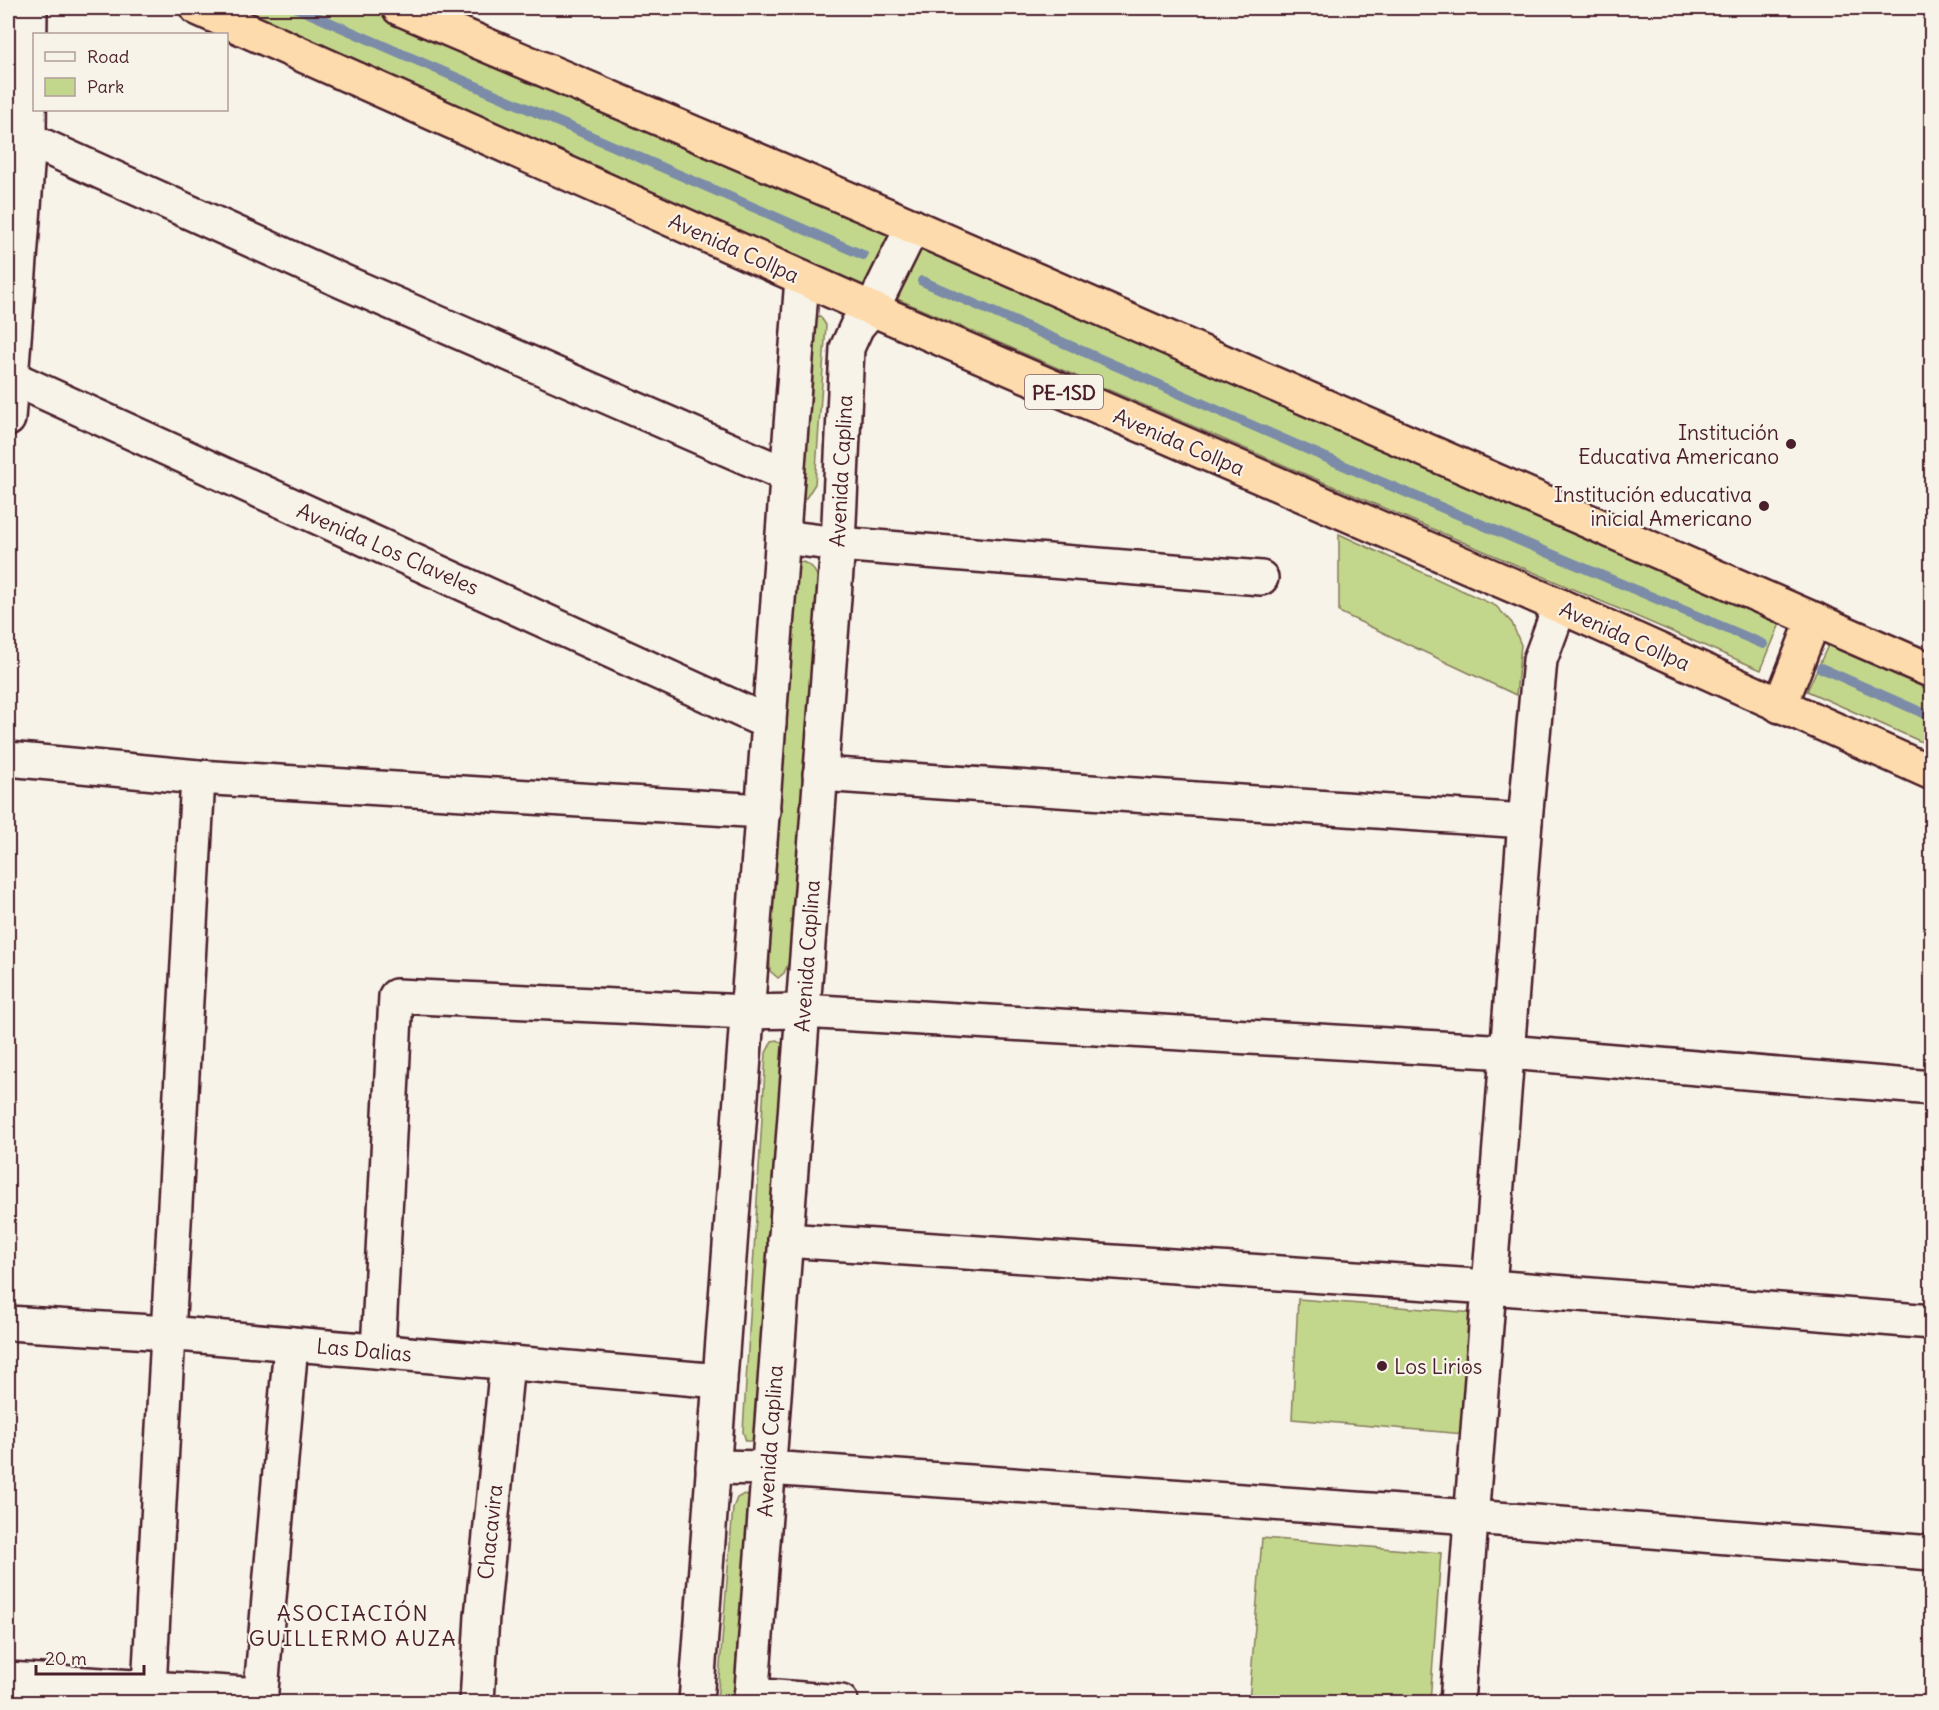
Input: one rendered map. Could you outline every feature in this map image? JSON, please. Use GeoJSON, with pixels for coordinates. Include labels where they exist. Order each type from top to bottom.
{"type":"FeatureCollection","features":[{"type":"Feature","properties":{"kind":"highway","name":"Avenida Collpa"},"geometry":{"type":"LineString","coordinates":[[197,8],[872,309],[1560,606],[1932,773]]}},
{"type":"Feature","properties":{"kind":"highway"},"geometry":{"type":"LineString","coordinates":[[399,8],[913,226],[1932,670]]}},
{"type":"Feature","properties":{"kind":"highway"},"geometry":{"type":"LineString","coordinates":[[1780,705],[1814,619]]}},
{"type":"Feature","properties":{"kind":"street"},"geometry":{"type":"LineString","coordinates":[[8,419],[18,135],[30,8]]}},
{"type":"Feature","properties":{"kind":"street"},"geometry":{"type":"LineString","coordinates":[[18,135],[344,282],[787,475]]}},
{"type":"Feature","properties":{"kind":"street","name":"Avenida Caplina"},"geometry":{"type":"LineString","coordinates":[[751,1699],[838,544],[847,348],[857,326],[872,309],[913,226]]}},
{"type":"Feature","properties":{"kind":"street"},"geometry":{"type":"LineString","coordinates":[[696,1702],[802,278]]}},
{"type":"Feature","properties":{"kind":"street","name":"Avenida Los Claveles"},"geometry":{"type":"LineString","coordinates":[[9,377],[769,723]]}},
{"type":"Feature","properties":{"kind":"street"},"geometry":{"type":"LineString","coordinates":[[783,537],[838,544],[1261,578]]}},
{"type":"Feature","properties":{"kind":"street"},"geometry":{"type":"LineString","coordinates":[[1458,1702],[1525,821],[1540,660],[1560,606]]}},
{"type":"Feature","properties":{"kind":"street"},"geometry":{"type":"LineString","coordinates":[[8,759],[198,777],[763,811]]}},
{"type":"Feature","properties":{"kind":"street"},"geometry":{"type":"LineString","coordinates":[[820,774],[1525,821]]}},
{"type":"Feature","properties":{"kind":"street"},"geometry":{"type":"LineString","coordinates":[[149,1688],[198,777]]}},
{"type":"Feature","properties":{"kind":"street"},"geometry":{"type":"LineString","coordinates":[[378,1351],[396,996],[747,1012],[802,1011],[1508,1052],[1932,1088]]}},
{"type":"Feature","properties":{"kind":"street"},"geometry":{"type":"LineString","coordinates":[[785,1240],[1490,1287],[1932,1322]]}},
{"type":"Feature","properties":{"kind":"street","name":"Las Dalias"},"geometry":{"type":"LineString","coordinates":[[8,1323],[167,1333],[720,1382]]}},
{"type":"Feature","properties":{"kind":"street"},"geometry":{"type":"LineString","coordinates":[[8,1679],[149,1688],[260,1699],[291,1344]]}},
{"type":"Feature","properties":{"kind":"street","name":"Chacavira"},"geometry":{"type":"LineString","coordinates":[[477,1702],[482,1616],[507,1363]]}},
{"type":"Feature","properties":{"kind":"street"},"geometry":{"type":"LineString","coordinates":[[713,1467],[768,1468],[1472,1517],[1932,1552]]}},
{"type":"Feature","properties":{"kind":"street"},"geometry":{"type":"LineString","coordinates":[[751,1699],[841,1702]]}},
{"type":"Feature","properties":{"kind":"green space"},"geometry":{"type":"Polygon","coordinates":[[[228,8],[373,8],[899,238],[877,291],[228,8]]]}},
{"type":"Feature","properties":{"kind":"green space"},"geometry":{"type":"Polygon","coordinates":[[[915,244],[1781,621],[1761,670],[895,298],[915,244]]]}},
{"type":"Feature","properties":{"kind":"green space"},"geometry":{"type":"Polygon","coordinates":[[[820,316],[826,325],[815,484],[806,498],[800,500],[814,317],[820,316]]]}},
{"type":"Feature","properties":{"kind":"green space"},"geometry":{"type":"Polygon","coordinates":[[[1339,534],[1496,606],[1512,623],[1521,645],[1516,695],[1339,612],[1339,534]]]}},
{"type":"Feature","properties":{"kind":"green space"},"geometry":{"type":"Polygon","coordinates":[[[803,562],[812,567],[818,577],[789,962],[784,973],[778,978],[770,971],[763,811],[797,564],[803,562]]]}},
{"type":"Feature","properties":{"kind":"green space"},"geometry":{"type":"Polygon","coordinates":[[[1830,641],[1931,685],[1931,746],[1807,691],[1830,641]]]}},
{"type":"Feature","properties":{"kind":"green space"},"geometry":{"type":"Polygon","coordinates":[[[777,1040],[784,1045],[762,1426],[753,1441],[746,1441],[743,1432],[766,1053],[772,1041],[777,1040]]]}},
{"type":"Feature","properties":{"kind":"green space","name":"Los Lirios"},"geometry":{"type":"Polygon","coordinates":[[[1298,1299],[1474,1313],[1464,1434],[1292,1419],[1298,1299]]]}},
{"type":"Feature","properties":{"kind":"green space"},"geometry":{"type":"Polygon","coordinates":[[[744,1494],[751,1496],[735,1702],[717,1702],[733,1508],[737,1498],[744,1494]]]}},
{"type":"Feature","properties":{"kind":"green space"},"geometry":{"type":"Polygon","coordinates":[[[1262,1538],[1441,1553],[1430,1702],[1249,1702],[1262,1538]]]}},
{"type":"Feature","properties":{"kind":"waterway"},"geometry":{"type":"LineString","coordinates":[[297,8],[863,255]]}},
{"type":"Feature","properties":{"kind":"waterway"},"geometry":{"type":"LineString","coordinates":[[922,281],[1377,480],[1763,644]]}},
{"type":"Feature","properties":{"kind":"waterway"},"geometry":{"type":"LineString","coordinates":[[1821,668],[1932,717]]}},
{"type":"Feature","properties":{"kind":"place","name":"Institución Educativa Americano"},"geometry":{"type":"Point","coordinates":[1791,444]}},
{"type":"Feature","properties":{"kind":"place","name":"Institución educativa inicial Americano"},"geometry":{"type":"Point","coordinates":[1764,506]}},
{"type":"Feature","properties":{"kind":"place","name":"Los Lirios"},"geometry":{"type":"Point","coordinates":[1382,1366]}},
{"type":"Feature","properties":{"kind":"district","name":"ASOCIACIÓN GUILLERMO AUZA"},"geometry":{"type":"Point","coordinates":[353,1626]}}]}
